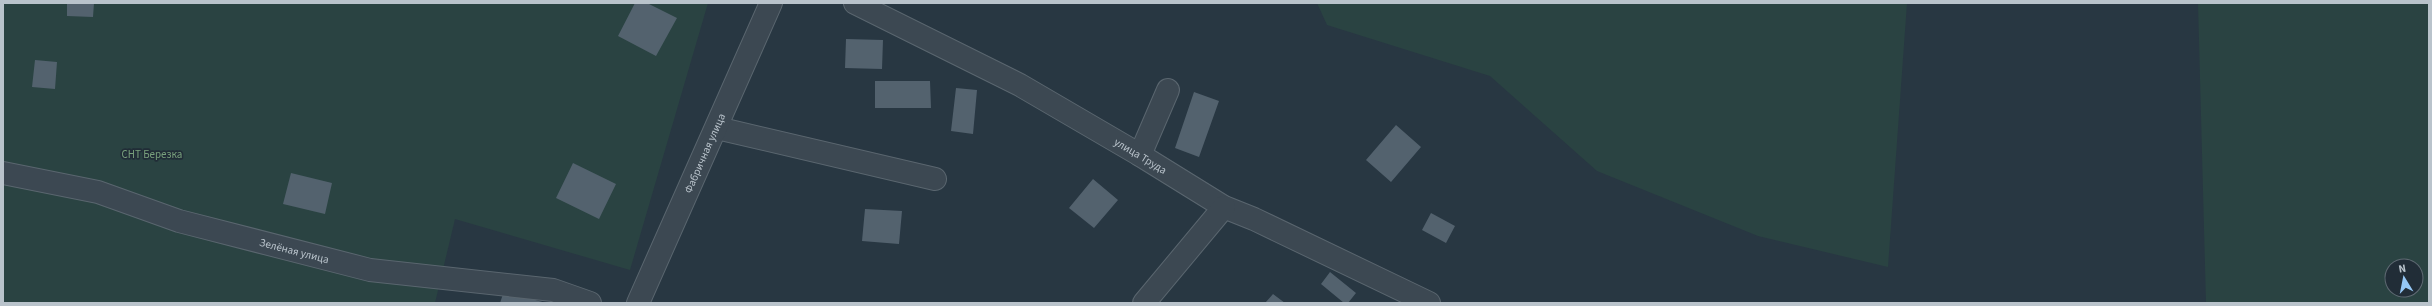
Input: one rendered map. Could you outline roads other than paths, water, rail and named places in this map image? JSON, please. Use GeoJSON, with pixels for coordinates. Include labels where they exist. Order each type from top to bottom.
{"type":"FeatureCollection","features":[{"type":"Feature","properties":{"kind":"street","name":"Фабричная улица"},"geometry":{"type":"LineString","coordinates":[[638,303],[717,128],[771,3]]}},
{"type":"Feature","properties":{"kind":"street","name":"улица Труда"},"geometry":{"type":"LineString","coordinates":[[855,3],[1020,85],[1140,154],[1224,207],[1254,219],[1429,303]]}},
{"type":"Feature","properties":{"kind":"street"},"geometry":{"type":"LineString","coordinates":[[1140,154],[1168,90]]}},
{"type":"Feature","properties":{"kind":"street"},"geometry":{"type":"LineString","coordinates":[[717,128],[935,179]]}},
{"type":"Feature","properties":{"kind":"street","name":"Зелёная улица"},"geometry":{"type":"LineString","coordinates":[[3,174],[98,192],[179,221],[370,270],[553,290],[590,303]]}},
{"type":"Feature","properties":{"kind":"street"},"geometry":{"type":"LineString","coordinates":[[1144,303],[1224,207]]}},
{"type":"Feature","properties":{"kind":"park label","name":"СНТ Березка"},"geometry":{"type":"Point","coordinates":[152,154]}}]}
